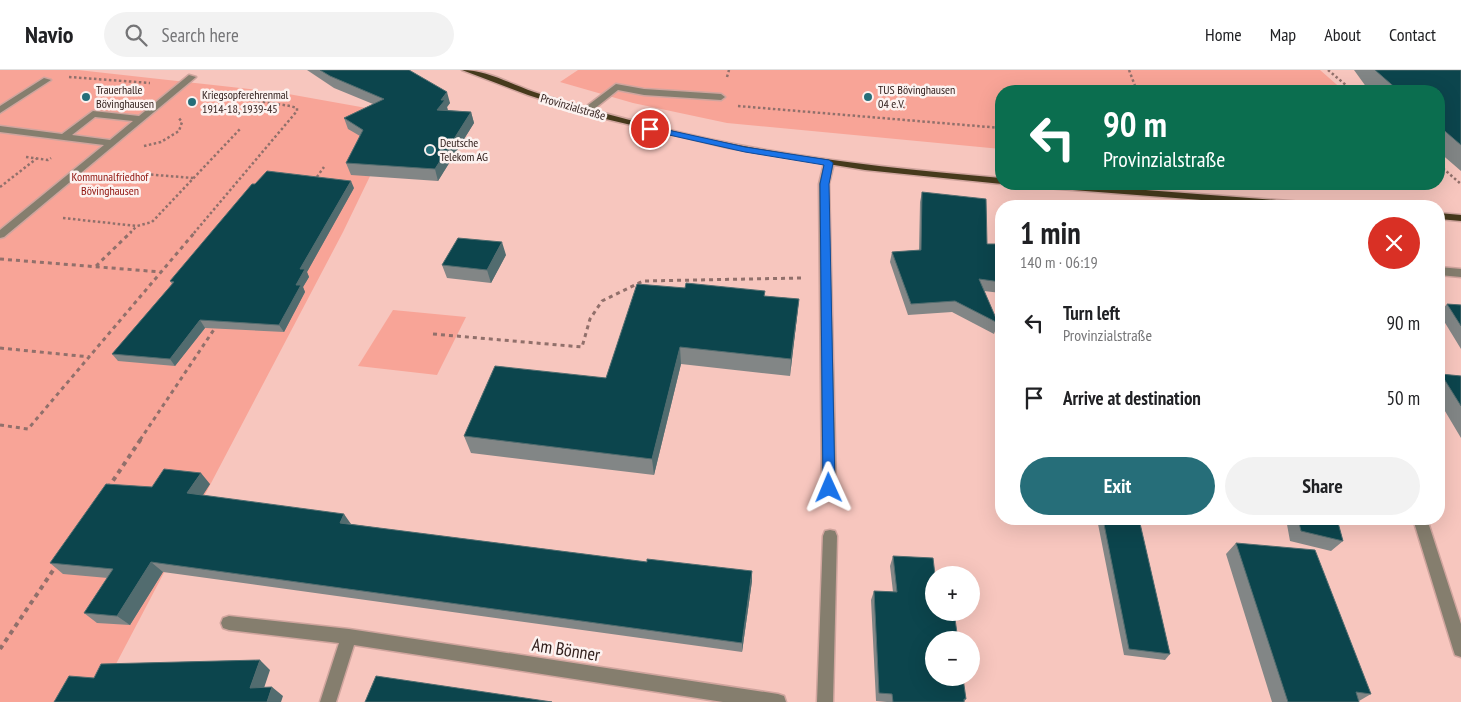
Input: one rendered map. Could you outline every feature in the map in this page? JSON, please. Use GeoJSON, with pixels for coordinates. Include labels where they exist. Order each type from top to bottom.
{"type":"FeatureCollection","features":[{"type":"Feature","properties":{"kind":"main road","name":"Provinzialstraße"},"geometry":{"type":"LineString","coordinates":[[466,70],[536,97],[705,142],[829,163],[995,180]]}},
{"type":"Feature","properties":{"kind":"main road"},"geometry":{"type":"LineString","coordinates":[[1111,190],[1239,200]]}},
{"type":"Feature","properties":{"kind":"main road"},"geometry":{"type":"LineString","coordinates":[[1445,217],[1461,218]]}},
{"type":"Feature","properties":{"kind":"street"},"geometry":{"type":"LineString","coordinates":[[0,235],[192,76]]}},
{"type":"Feature","properties":{"kind":"street"},"geometry":{"type":"LineString","coordinates":[[0,110],[47,80]]}},
{"type":"Feature","properties":{"kind":"street"},"geometry":{"type":"LineString","coordinates":[[586,111],[616,88],[644,92],[721,97]]}},
{"type":"Feature","properties":{"kind":"street"},"geometry":{"type":"LineString","coordinates":[[64,136],[93,114],[139,119]]}},
{"type":"Feature","properties":{"kind":"street"},"geometry":{"type":"LineString","coordinates":[[0,129],[110,143]]}},
{"type":"Feature","properties":{"kind":"street"},"geometry":{"type":"LineString","coordinates":[[829,163],[824,184],[829,488]]}},
{"type":"Feature","properties":{"kind":"street"},"geometry":{"type":"LineString","coordinates":[[1445,272],[1461,273]]}},
{"type":"Feature","properties":{"kind":"street"},"geometry":{"type":"LineString","coordinates":[[1422,525],[1461,649]]}},
{"type":"Feature","properties":{"kind":"street"},"geometry":{"type":"LineString","coordinates":[[825,702],[830,536]]}},
{"type":"Feature","properties":{"kind":"street","name":"Am Bönner"},"geometry":{"type":"LineString","coordinates":[[229,623],[349,637],[778,702]]}},
{"type":"Feature","properties":{"kind":"street"},"geometry":{"type":"LineString","coordinates":[[328,702],[349,637]]}},
{"type":"Feature","properties":{"kind":"path"},"geometry":{"type":"LineString","coordinates":[[1130,70],[1135,85]]}},
{"type":"Feature","properties":{"kind":"path"},"geometry":{"type":"LineString","coordinates":[[1328,70],[1346,85]]}},
{"type":"Feature","properties":{"kind":"path"},"geometry":{"type":"LineString","coordinates":[[0,425],[28,429],[272,141],[297,108],[179,87],[75,77]]}},
{"type":"Feature","properties":{"kind":"path"},"geometry":{"type":"LineString","coordinates":[[738,106],[995,127]]}},
{"type":"Feature","properties":{"kind":"path"},"geometry":{"type":"LineString","coordinates":[[63,218],[137,226],[152,222],[242,128]]}},
{"type":"Feature","properties":{"kind":"path"},"geometry":{"type":"LineString","coordinates":[[0,187],[36,159]]}},
{"type":"Feature","properties":{"kind":"path"},"geometry":{"type":"LineString","coordinates":[[313,183],[324,166]]}},
{"type":"Feature","properties":{"kind":"path"},"geometry":{"type":"LineString","coordinates":[[1445,170],[1461,184]]}},
{"type":"Feature","properties":{"kind":"path"},"geometry":{"type":"LineString","coordinates":[[131,173],[194,178]]}},
{"type":"Feature","properties":{"kind":"path"},"geometry":{"type":"LineString","coordinates":[[95,267],[137,226]]}},
{"type":"Feature","properties":{"kind":"path"},"geometry":{"type":"LineString","coordinates":[[0,259],[161,272]]}},
{"type":"Feature","properties":{"kind":"path"},"geometry":{"type":"LineString","coordinates":[[433,334],[582,347],[590,319],[602,301],[643,280],[825,278]]}},
{"type":"Feature","properties":{"kind":"path"},"geometry":{"type":"LineString","coordinates":[[104,494],[219,322]]}},
{"type":"Feature","properties":{"kind":"path"},"geometry":{"type":"LineString","coordinates":[[0,348],[90,357]]}},
{"type":"Feature","properties":{"kind":"path"},"geometry":{"type":"LineString","coordinates":[[0,649],[60,559]]}},
{"type":"Feature","properties":{"kind":"green space","name":"Kommunalfriedhof Bövinghausen"},"geometry":{"type":"Polygon","coordinates":[[[0,70],[78,70],[277,92],[400,114],[343,232],[96,702],[0,702],[0,70]]]}},
{"type":"Feature","properties":{"kind":"green space"},"geometry":{"type":"Polygon","coordinates":[[[578,70],[1320,70],[1337,85],[995,85],[995,148],[727,123],[633,103],[560,82],[578,70]]]}},
{"type":"Feature","properties":{"kind":"green space"},"geometry":{"type":"Polygon","coordinates":[[[393,310],[466,317],[437,375],[358,366],[393,310]]]}},
{"type":"Feature","properties":{"kind":"building"},"geometry":{"type":"Polygon","coordinates":[[[320,70],[409,70],[447,92],[441,100],[445,100],[437,110],[471,112],[435,169],[346,163],[363,130],[344,118],[384,99],[320,70]]]}},
{"type":"Feature","properties":{"kind":"building"},"geometry":{"type":"Polygon","coordinates":[[[1375,70],[1461,70],[1461,145],[1445,131],[1445,85],[1392,85],[1375,70]]]}},
{"type":"Feature","properties":{"kind":"building"},"geometry":{"type":"Polygon","coordinates":[[[267,171],[351,181],[300,269],[305,269],[296,285],[301,285],[279,325],[200,320],[170,359],[112,354],[174,282],[170,281],[252,184],[255,184],[267,171]]]}},
{"type":"Feature","properties":{"kind":"building"},"geometry":{"type":"Polygon","coordinates":[[[922,192],[986,199],[987,244],[995,244],[995,281],[979,279],[995,316],[995,321],[955,301],[911,304],[892,252],[921,250],[922,192]]]}},
{"type":"Feature","properties":{"kind":"building"},"geometry":{"type":"Polygon","coordinates":[[[458,238],[502,242],[487,270],[442,265],[458,238]]]}},
{"type":"Feature","properties":{"kind":"building"},"geometry":{"type":"Polygon","coordinates":[[[686,283],[765,291],[764,296],[799,299],[791,359],[680,347],[652,459],[464,436],[495,366],[606,378],[637,284],[685,288],[686,283]]]}},
{"type":"Feature","properties":{"kind":"building"},"geometry":{"type":"Polygon","coordinates":[[[1447,304],[1461,305],[1461,326],[1447,304]]]}},
{"type":"Feature","properties":{"kind":"building"},"geometry":{"type":"Polygon","coordinates":[[[1445,374],[1461,376],[1461,406],[1445,380],[1445,374]]]}},
{"type":"Feature","properties":{"kind":"building"},"geometry":{"type":"Polygon","coordinates":[[[164,469],[201,473],[187,493],[344,514],[340,523],[647,562],[647,559],[752,571],[742,643],[151,562],[117,616],[84,613],[113,569],[50,563],[106,484],[152,487],[164,469]]]}},
{"type":"Feature","properties":{"kind":"building"},"geometry":{"type":"Polygon","coordinates":[[[1104,525],[1140,525],[1170,654],[1129,649],[1104,525]]]}},
{"type":"Feature","properties":{"kind":"building"},"geometry":{"type":"Polygon","coordinates":[[[1300,525],[1339,525],[1343,541],[1301,531],[1300,525]]]}},
{"type":"Feature","properties":{"kind":"building"},"geometry":{"type":"Polygon","coordinates":[[[1236,543],[1315,550],[1371,694],[1356,692],[1359,702],[1288,702],[1236,543]]]}},
{"type":"Feature","properties":{"kind":"building"},"geometry":{"type":"Polygon","coordinates":[[[893,556],[933,558],[934,566],[925,566],[925,621],[955,621],[957,631],[925,631],[925,686],[964,686],[966,699],[964,699],[964,702],[893,702],[892,694],[879,693],[874,591],[897,592],[893,556]]]}},
{"type":"Feature","properties":{"kind":"building"},"geometry":{"type":"Polygon","coordinates":[[[260,660],[250,688],[272,687],[267,702],[54,702],[69,676],[94,678],[101,664],[260,660]]]}},
{"type":"Feature","properties":{"kind":"building"},"geometry":{"type":"Polygon","coordinates":[[[376,676],[552,702],[365,702],[376,676]]]}},
{"type":"Feature","properties":{"kind":"place","name":"Trauerhalle Bövinghausen"},"geometry":{"type":"Point","coordinates":[86,97]}},
{"type":"Feature","properties":{"kind":"place","name":"TUS Bövinghausen 04 e.V."},"geometry":{"type":"Point","coordinates":[868,97]}},
{"type":"Feature","properties":{"kind":"place","name":"Kriegsopferehrenmal 1914-18, 1939-45"},"geometry":{"type":"Point","coordinates":[192,102]}},
{"type":"Feature","properties":{"kind":"place","name":"Deutsche Telekom AG"},"geometry":{"type":"Point","coordinates":[430,150]}},
{"type":"Feature","properties":{"kind":"route"},"geometry":{"type":"LineString","coordinates":[[650,129],[775,155],[829,163],[824,184],[829,488]]}}]}
